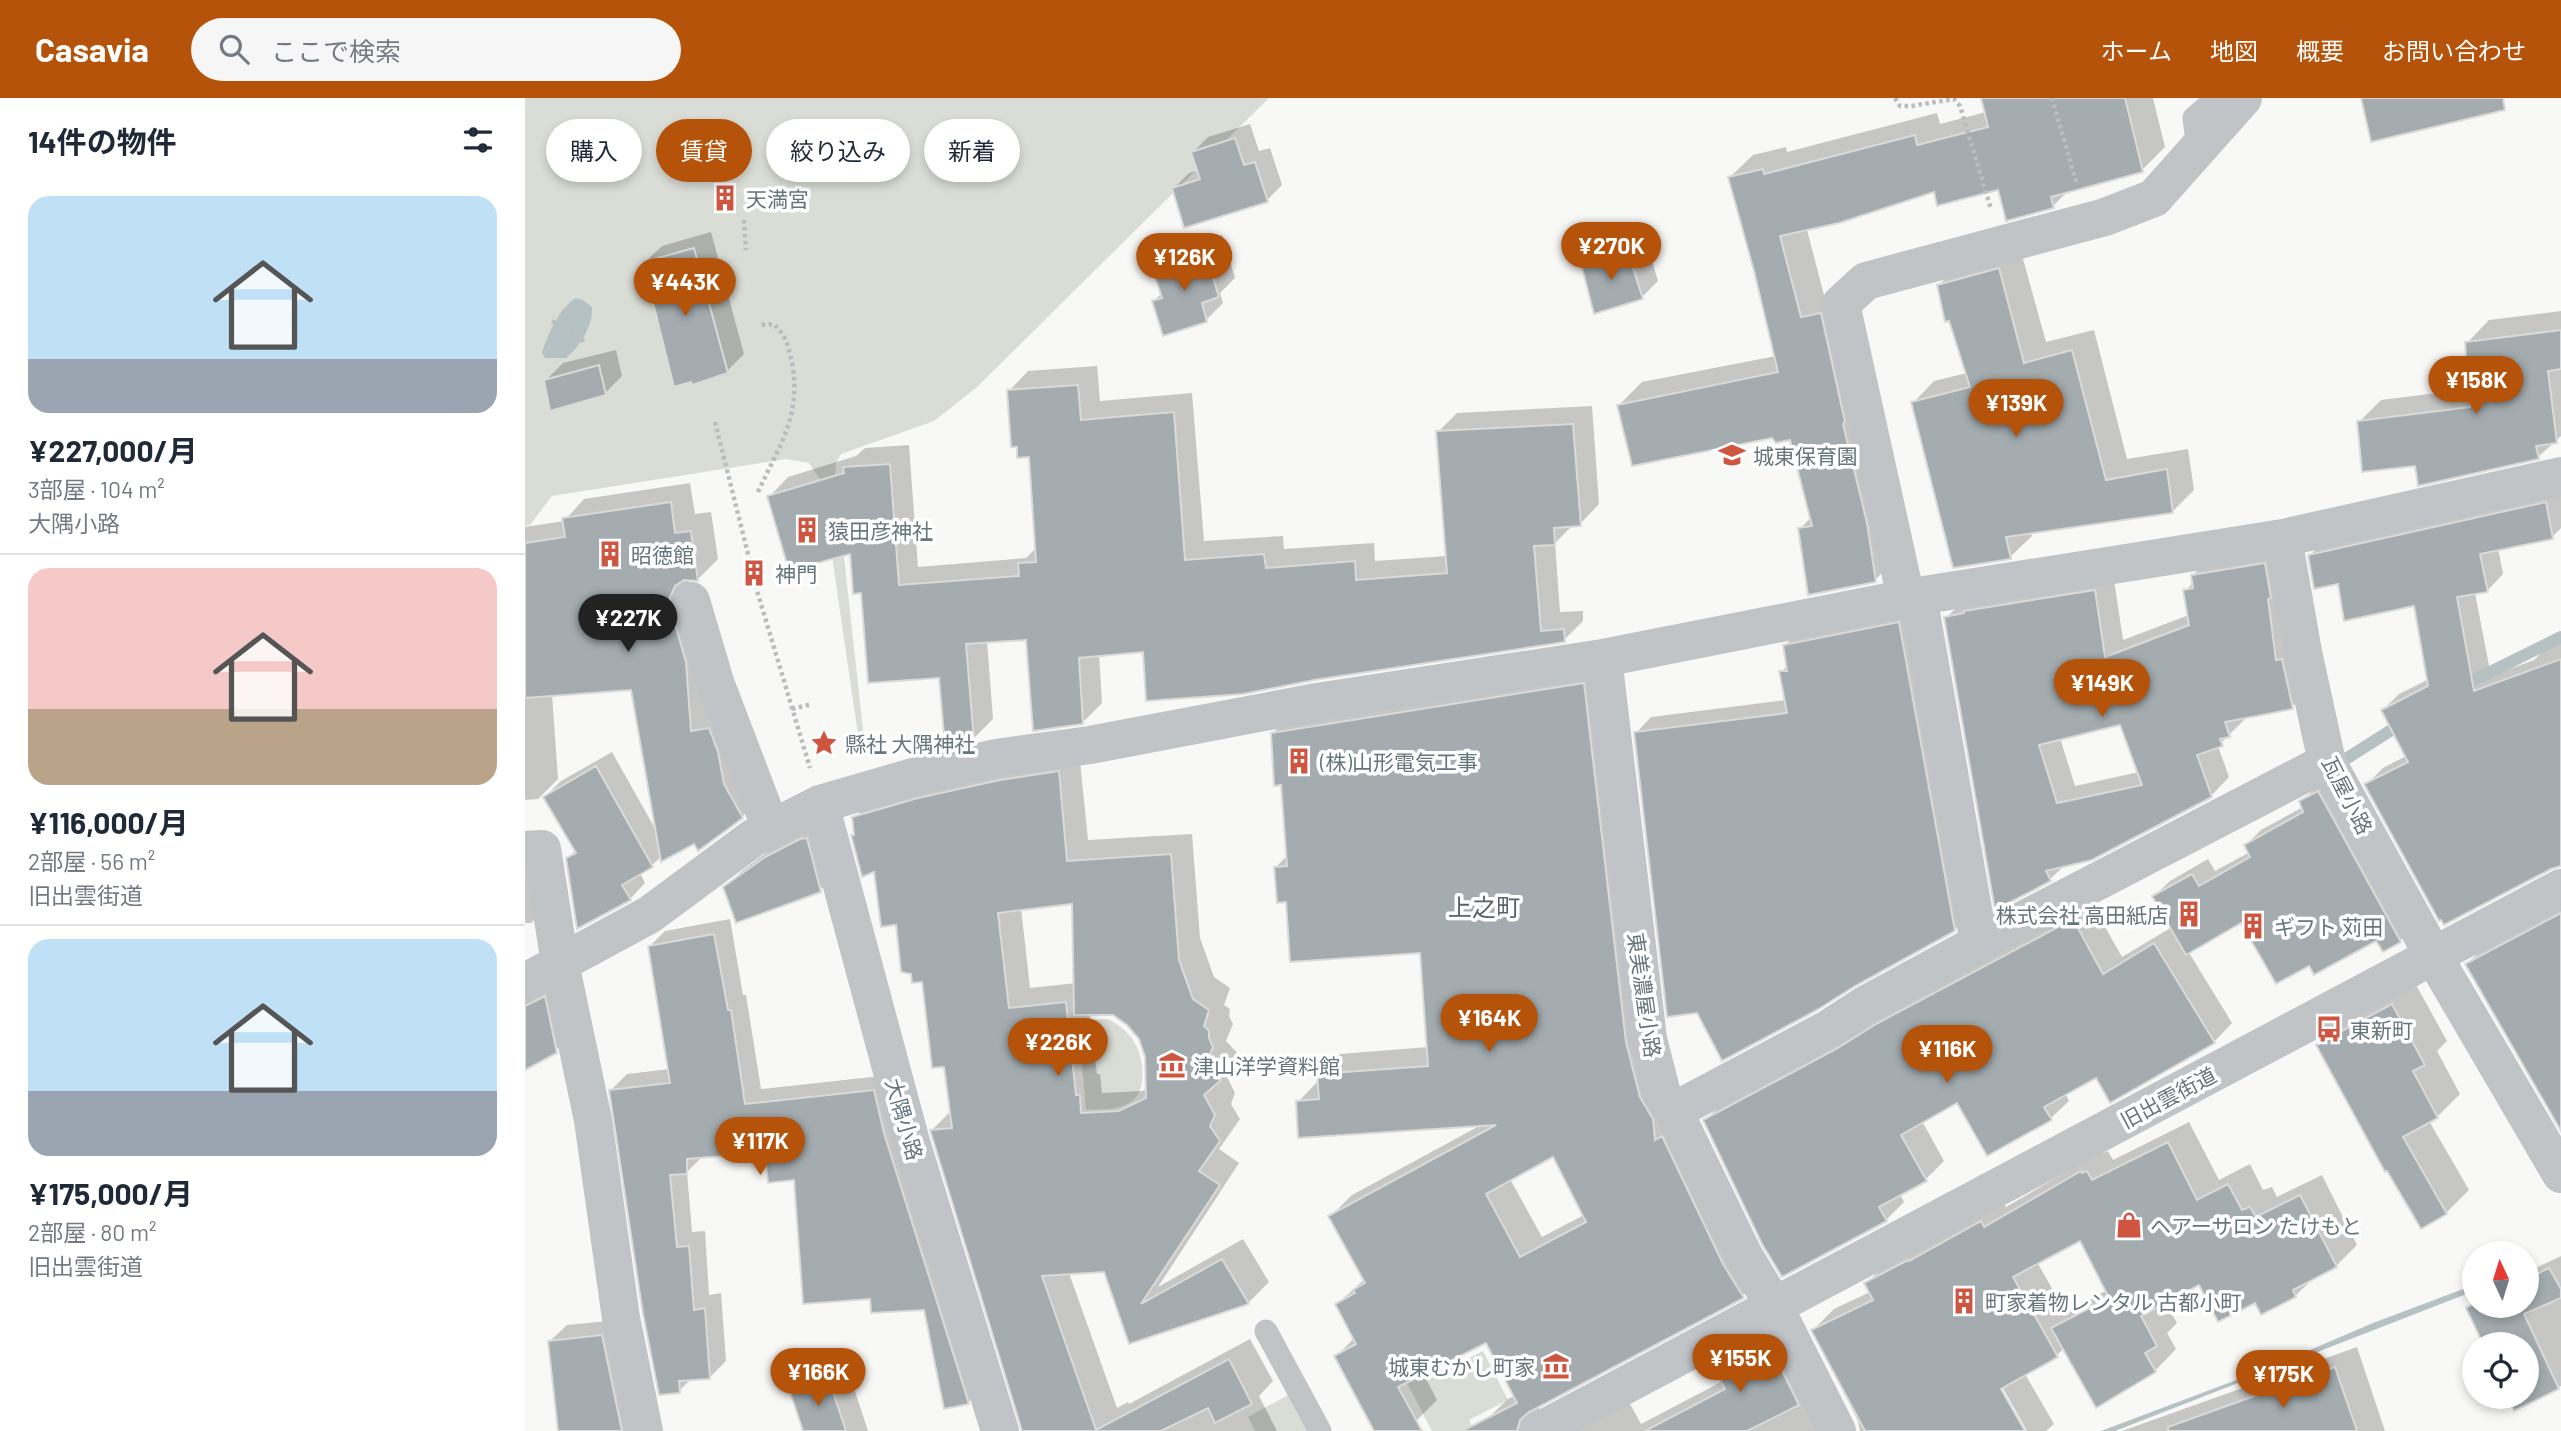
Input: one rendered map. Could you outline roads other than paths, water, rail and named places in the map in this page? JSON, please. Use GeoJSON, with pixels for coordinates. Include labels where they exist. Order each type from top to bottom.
{"type":"FeatureCollection","features":[{"type":"Feature","properties":{"kind":"street"},"geometry":{"type":"LineString","coordinates":[[1979,943],[1912,597],[1841,304],[1866,281],[2087,221],[2154,198],[2243,98]]}},
{"type":"Feature","properties":{"kind":"street"},"geometry":{"type":"LineString","coordinates":[[525,982],[649,915],[753,838],[771,828],[820,804],[913,777],[996,758],[1090,745],[1317,702],[1603,658],[1912,597],[2283,538],[2561,476]]}},
{"type":"Feature","properties":{"kind":"street","name":"瓦屋小路"},"geometry":{"type":"LineString","coordinates":[[2283,538],[2302,652],[2327,762],[2434,957],[2561,1174]]}},
{"type":"Feature","properties":{"kind":"street"},"geometry":{"type":"LineString","coordinates":[[691,601],[715,682],[771,828]]}},
{"type":"Feature","properties":{"kind":"street","name":"東美濃屋小路"},"geometry":{"type":"LineString","coordinates":[[1603,658],[1648,1039],[1662,1094],[1674,1111],[1744,1254],[1774,1306],[1837,1431]]}},
{"type":"Feature","properties":{"kind":"street"},"geometry":{"type":"LineString","coordinates":[[1674,1111],[1828,1029],[1865,1005],[1979,943],[2327,762]]}},
{"type":"Feature","properties":{"kind":"street","name":"大隅小路"},"geometry":{"type":"LineString","coordinates":[[820,804],[911,1142],[1000,1431]]}},
{"type":"Feature","properties":{"kind":"street"},"geometry":{"type":"LineString","coordinates":[[525,850],[542,849],[560,962],[593,1120],[621,1318],[645,1431]]}},
{"type":"Feature","properties":{"kind":"street","name":"旧出雲街道"},"geometry":{"type":"LineString","coordinates":[[1539,1431],[2561,888]]}},
{"type":"Feature","properties":{"kind":"lane"},"geometry":{"type":"LineString","coordinates":[[2197,149],[2194,118],[2217,98]]}},
{"type":"Feature","properties":{"kind":"lane"},"geometry":{"type":"LineString","coordinates":[[1266,1331],[1320,1431]]}},
{"type":"Feature","properties":{"kind":"waterway"},"geometry":{"type":"LineString","coordinates":[[2458,688],[2561,637]]}},
{"type":"Feature","properties":{"kind":"waterway"},"geometry":{"type":"LineString","coordinates":[[2345,770],[2341,762],[2404,722]]}},
{"type":"Feature","properties":{"kind":"place","name":"天満宮"},"geometry":{"type":"Point","coordinates":[725,198]}},
{"type":"Feature","properties":{"kind":"place","name":"城東保育園"},"geometry":{"type":"Point","coordinates":[1732,455]}},
{"type":"Feature","properties":{"kind":"place","name":"猿田彦神社"},"geometry":{"type":"Point","coordinates":[807,530]}},
{"type":"Feature","properties":{"kind":"place","name":"昭徳館"},"geometry":{"type":"Point","coordinates":[610,554]}},
{"type":"Feature","properties":{"kind":"place","name":"神門"},"geometry":{"type":"Point","coordinates":[754,573]}},
{"type":"Feature","properties":{"kind":"place","name":"縣社 大隅神社"},"geometry":{"type":"Point","coordinates":[824,743]}},
{"type":"Feature","properties":{"kind":"place","name":"(株)山形電気工事"},"geometry":{"type":"Point","coordinates":[1299,761]}},
{"type":"Feature","properties":{"kind":"place","name":"株式会社 高田紙店"},"geometry":{"type":"Point","coordinates":[2189,914]}},
{"type":"Feature","properties":{"kind":"place","name":"ギフト 苅田"},"geometry":{"type":"Point","coordinates":[2253,926]}},
{"type":"Feature","properties":{"kind":"place","name":"東新町"},"geometry":{"type":"Point","coordinates":[2329,1029]}},
{"type":"Feature","properties":{"kind":"place","name":"津山洋学資料館"},"geometry":{"type":"Point","coordinates":[1172,1065]}},
{"type":"Feature","properties":{"kind":"place","name":"ヘアーサロン たけもと"},"geometry":{"type":"Point","coordinates":[2129,1225]}},
{"type":"Feature","properties":{"kind":"place","name":"町家着物レンタル 古都小町"},"geometry":{"type":"Point","coordinates":[1964,1301]}},
{"type":"Feature","properties":{"kind":"place","name":"城東むかし町家"},"geometry":{"type":"Point","coordinates":[1556,1366]}},
{"type":"Feature","properties":{"kind":"district","name":"上之町"},"geometry":{"type":"Point","coordinates":[1484,906]}}]}
